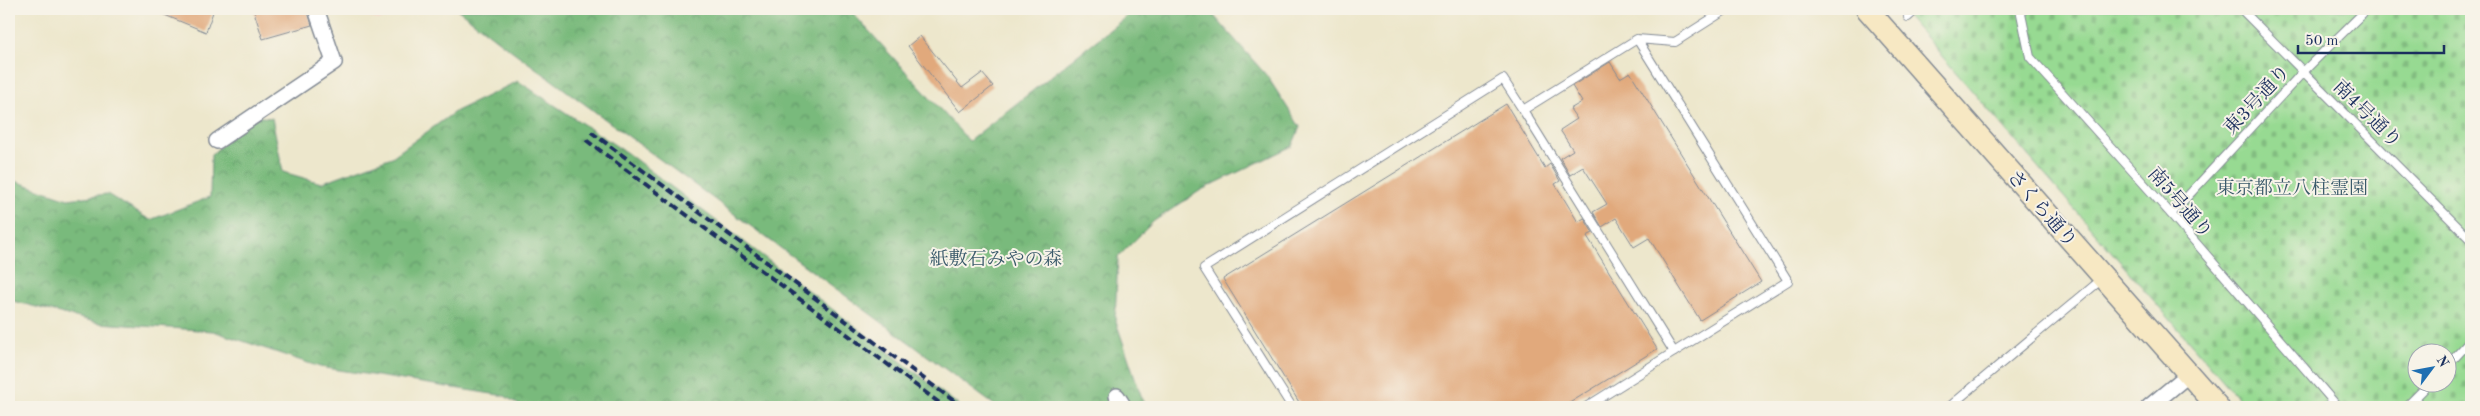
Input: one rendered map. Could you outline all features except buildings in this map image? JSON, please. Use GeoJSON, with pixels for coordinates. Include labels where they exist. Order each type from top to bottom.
{"type":"FeatureCollection","features":[{"type":"Feature","properties":{"kind":"street"},"geometry":{"type":"LineString","coordinates":[[217,141],[334,62],[316,9]]}},
{"type":"Feature","properties":{"kind":"street","name":"さくら通り"},"geometry":{"type":"LineString","coordinates":[[1867,9],[2218,407]]}},
{"type":"Feature","properties":{"kind":"street"},"geometry":{"type":"LineString","coordinates":[[2149,407],[2189,374]]}},
{"type":"Feature","properties":{"kind":"lane"},"geometry":{"type":"LineString","coordinates":[[1522,110],[1636,39],[1676,42],[1727,9]]}},
{"type":"Feature","properties":{"kind":"lane"},"geometry":{"type":"LineString","coordinates":[[1908,18],[1917,9]]}},
{"type":"Feature","properties":{"kind":"lane","name":"南5号通り"},"geometry":{"type":"LineString","coordinates":[[2020,9],[2030,57],[2171,214],[2338,407]]}},
{"type":"Feature","properties":{"kind":"lane","name":"南4号通り"},"geometry":{"type":"LineString","coordinates":[[2241,9],[2471,240]]}},
{"type":"Feature","properties":{"kind":"lane","name":"東3号通り"},"geometry":{"type":"LineString","coordinates":[[2171,214],[2304,71],[2367,9]]}},
{"type":"Feature","properties":{"kind":"lane"},"geometry":{"type":"LineString","coordinates":[[1586,407],[1788,281],[1636,39]]}},
{"type":"Feature","properties":{"kind":"lane"},"geometry":{"type":"LineString","coordinates":[[1292,407],[1204,268],[1503,78],[1674,352]]}},
{"type":"Feature","properties":{"kind":"lane"},"geometry":{"type":"LineString","coordinates":[[1949,407],[2104,277]]}},
{"type":"Feature","properties":{"kind":"lane"},"geometry":{"type":"LineString","coordinates":[[2458,354],[2471,340]]}},
{"type":"Feature","properties":{"kind":"lane"},"geometry":{"type":"LineString","coordinates":[[2406,407],[2419,394]]}},
{"type":"Feature","properties":{"kind":"shaded area"},"geometry":{"type":"Polygon","coordinates":[[[350,9],[402,9],[380,20],[352,13],[350,9]]]}},
{"type":"Feature","properties":{"kind":"green space","name":"紙敷石みやの森"},"geometry":{"type":"Polygon","coordinates":[[[457,9],[849,9],[969,141],[1132,12],[1147,9],[1208,9],[1267,76],[1300,127],[1292,146],[1201,190],[1154,221],[1118,257],[1115,319],[1145,407],[997,407],[457,9]]]}},
{"type":"Feature","properties":{"kind":"green space","name":"東京都立八柱霊園"},"geometry":{"type":"Polygon","coordinates":[[[1901,9],[2471,9],[2471,407],[2246,407],[1901,9]]]}},
{"type":"Feature","properties":{"kind":"green space"},"geometry":{"type":"Polygon","coordinates":[[[518,81],[627,153],[961,407],[522,407],[505,396],[320,367],[213,331],[99,323],[9,300],[9,179],[68,199],[107,194],[150,220],[210,197],[211,155],[253,116],[272,118],[283,172],[321,183],[392,157],[456,111],[518,81]]]}},
{"type":"Feature","properties":{"kind":"railway"},"geometry":{"type":"LineString","coordinates":[[591,132],[962,407]]}},
{"type":"Feature","properties":{"kind":"railway"},"geometry":{"type":"LineString","coordinates":[[586,140],[945,407]]}}]}
